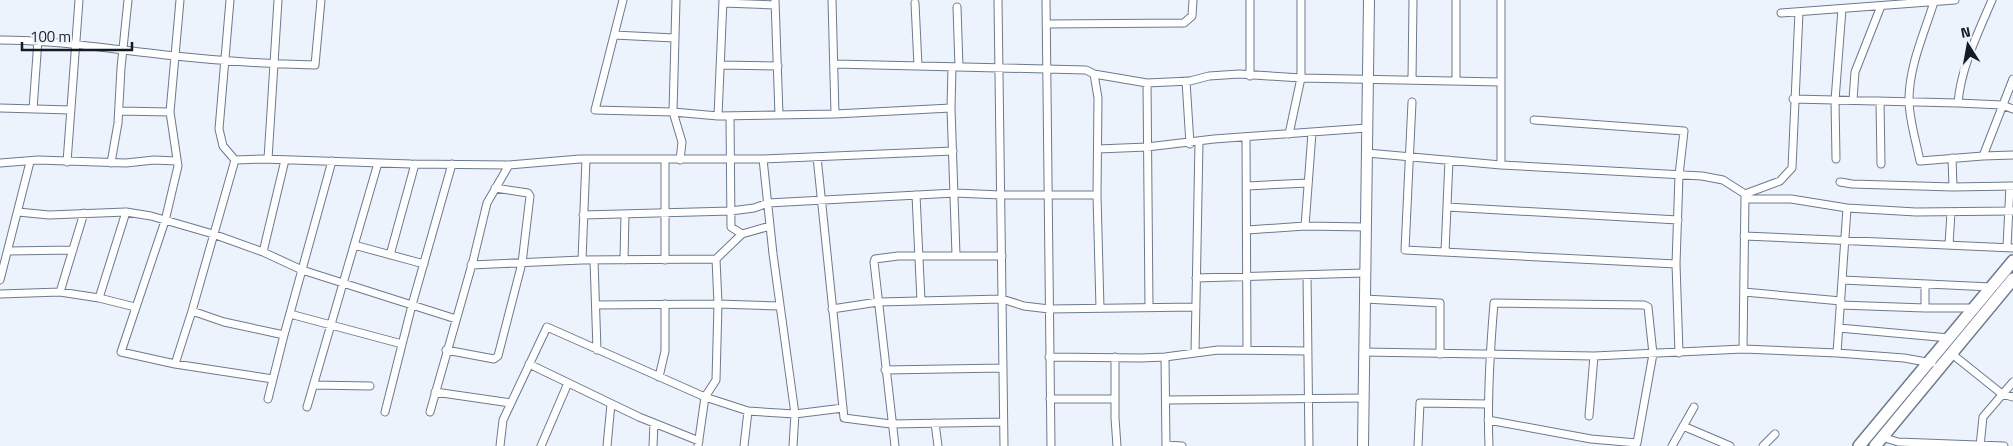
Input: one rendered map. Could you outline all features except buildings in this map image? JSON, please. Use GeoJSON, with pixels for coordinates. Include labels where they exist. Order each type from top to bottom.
{"type":"FeatureCollection","features":[{"type":"Feature","properties":{"kind":"main road"},"geometry":{"type":"LineString","coordinates":[[1859,446],[2013,261]]}},
{"type":"Feature","properties":{"kind":"main road"},"geometry":{"type":"LineString","coordinates":[[1878,442],[2013,279]]}},
{"type":"Feature","properties":{"kind":"street"},"geometry":{"type":"LineString","coordinates":[[67,162],[79,0]]}},
{"type":"Feature","properties":{"kind":"street"},"geometry":{"type":"LineString","coordinates":[[112,163],[119,111],[128,0]]}},
{"type":"Feature","properties":{"kind":"street"},"geometry":{"type":"LineString","coordinates":[[180,0],[170,112],[178,166],[165,220],[120,352],[175,364],[273,379]]}},
{"type":"Feature","properties":{"kind":"street"},"geometry":{"type":"LineString","coordinates":[[230,0],[219,129],[222,146],[235,160],[268,159],[509,165],[586,159],[732,160],[953,151]]}},
{"type":"Feature","properties":{"kind":"street"},"geometry":{"type":"LineString","coordinates":[[268,159],[278,0]]}},
{"type":"Feature","properties":{"kind":"street"},"geometry":{"type":"LineString","coordinates":[[0,40],[38,40],[176,56],[275,64],[316,65],[321,0]]}},
{"type":"Feature","properties":{"kind":"street"},"geometry":{"type":"LineString","coordinates":[[623,0],[595,110],[730,116],[835,114],[950,108]]}},
{"type":"Feature","properties":{"kind":"street"},"geometry":{"type":"LineString","coordinates":[[676,0],[673,112],[682,142],[680,160]]}},
{"type":"Feature","properties":{"kind":"street"},"geometry":{"type":"LineString","coordinates":[[832,0],[835,114]]}},
{"type":"Feature","properties":{"kind":"street"},"geometry":{"type":"LineString","coordinates":[[998,0],[1004,446]]}},
{"type":"Feature","properties":{"kind":"street"},"geometry":{"type":"LineString","coordinates":[[1046,0],[1051,446]]}},
{"type":"Feature","properties":{"kind":"street"},"geometry":{"type":"LineString","coordinates":[[1046,24],[1184,23],[1192,16],[1193,0]]}},
{"type":"Feature","properties":{"kind":"street"},"geometry":{"type":"LineString","coordinates":[[1250,0],[1250,76]]}},
{"type":"Feature","properties":{"kind":"street"},"geometry":{"type":"LineString","coordinates":[[1289,134],[1301,78],[1301,0]]}},
{"type":"Feature","properties":{"kind":"street"},"geometry":{"type":"LineString","coordinates":[[1363,446],[1369,0]]}},
{"type":"Feature","properties":{"kind":"street"},"geometry":{"type":"LineString","coordinates":[[1412,80],[1413,0]]}},
{"type":"Feature","properties":{"kind":"street"},"geometry":{"type":"LineString","coordinates":[[1456,0],[1456,81]]}},
{"type":"Feature","properties":{"kind":"street"},"geometry":{"type":"LineString","coordinates":[[1501,0],[1501,165]]}},
{"type":"Feature","properties":{"kind":"street"},"geometry":{"type":"LineString","coordinates":[[1781,13],[1842,10],[1954,0]]}},
{"type":"Feature","properties":{"kind":"street"},"geometry":{"type":"LineString","coordinates":[[1958,103],[1965,68],[1992,0]]}},
{"type":"Feature","properties":{"kind":"street"},"geometry":{"type":"LineString","coordinates":[[718,116],[723,1],[775,2],[779,115]]}},
{"type":"Feature","properties":{"kind":"street"},"geometry":{"type":"LineString","coordinates":[[915,2],[918,66]]}},
{"type":"Feature","properties":{"kind":"street"},"geometry":{"type":"LineString","coordinates":[[1934,2],[1915,58],[1910,83],[1909,101],[1920,161],[2013,155]]}},
{"type":"Feature","properties":{"kind":"street"},"geometry":{"type":"LineString","coordinates":[[1854,100],[1855,72],[1881,6]]}},
{"type":"Feature","properties":{"kind":"street"},"geometry":{"type":"LineString","coordinates":[[956,255],[955,193],[950,108],[956,67],[957,7]]}},
{"type":"Feature","properties":{"kind":"street"},"geometry":{"type":"LineString","coordinates":[[1836,159],[1834,100],[1842,10]]}},
{"type":"Feature","properties":{"kind":"street"},"geometry":{"type":"LineString","coordinates":[[1745,196],[1780,181],[1792,168],[1799,12]]}},
{"type":"Feature","properties":{"kind":"street"},"geometry":{"type":"LineString","coordinates":[[614,35],[674,38]]}},
{"type":"Feature","properties":{"kind":"street"},"geometry":{"type":"LineString","coordinates":[[33,109],[38,40]]}},
{"type":"Feature","properties":{"kind":"street"},"geometry":{"type":"LineString","coordinates":[[834,64],[1086,70],[1094,74],[1147,83],[1186,81],[1226,74],[1301,78],[1501,82]]}},
{"type":"Feature","properties":{"kind":"street"},"geometry":{"type":"LineString","coordinates":[[721,65],[778,66]]}},
{"type":"Feature","properties":{"kind":"street"},"geometry":{"type":"LineString","coordinates":[[1094,74],[1098,98],[1097,195],[1100,308]]}},
{"type":"Feature","properties":{"kind":"street"},"geometry":{"type":"LineString","coordinates":[[1983,156],[2013,79]]}},
{"type":"Feature","properties":{"kind":"street"},"geometry":{"type":"LineString","coordinates":[[1186,81],[1190,144]]}},
{"type":"Feature","properties":{"kind":"street"},"geometry":{"type":"LineString","coordinates":[[1147,83],[1149,307]]}},
{"type":"Feature","properties":{"kind":"street"},"geometry":{"type":"LineString","coordinates":[[1794,99],[1958,103],[2002,106],[2013,109]]}},
{"type":"Feature","properties":{"kind":"street"},"geometry":{"type":"LineString","coordinates":[[1880,101],[1881,164]]}},
{"type":"Feature","properties":{"kind":"street"},"geometry":{"type":"LineString","coordinates":[[1412,102],[1405,250],[1676,264]]}},
{"type":"Feature","properties":{"kind":"street"},"geometry":{"type":"LineString","coordinates":[[0,108],[71,110]]}},
{"type":"Feature","properties":{"kind":"street"},"geometry":{"type":"LineString","coordinates":[[119,111],[170,112]]}},
{"type":"Feature","properties":{"kind":"street"},"geometry":{"type":"LineString","coordinates":[[730,116],[732,160],[731,227],[742,234]]}},
{"type":"Feature","properties":{"kind":"street"},"geometry":{"type":"LineString","coordinates":[[1534,120],[1684,131],[1679,175],[1676,264],[1679,352]]}},
{"type":"Feature","properties":{"kind":"street"},"geometry":{"type":"LineString","coordinates":[[1098,149],[1190,144],[1246,137],[1367,128]]}},
{"type":"Feature","properties":{"kind":"street"},"geometry":{"type":"LineString","coordinates":[[1305,226],[1312,133]]}},
{"type":"Feature","properties":{"kind":"street"},"geometry":{"type":"LineString","coordinates":[[1246,137],[1247,350]]}},
{"type":"Feature","properties":{"kind":"street"},"geometry":{"type":"LineString","coordinates":[[1195,352],[1199,142]]}},
{"type":"Feature","properties":{"kind":"street"},"geometry":{"type":"LineString","coordinates":[[1367,153],[1501,165],[1702,176],[1723,180],[1745,196],[1847,208],[1951,212],[2011,211]]}},
{"type":"Feature","properties":{"kind":"street"},"geometry":{"type":"LineString","coordinates":[[817,157],[844,418],[891,424],[1003,422]]}},
{"type":"Feature","properties":{"kind":"street"},"geometry":{"type":"LineString","coordinates":[[763,158],[794,414],[793,446]]}},
{"type":"Feature","properties":{"kind":"street"},"geometry":{"type":"LineString","coordinates":[[1952,158],[1953,187]]}},
{"type":"Feature","properties":{"kind":"street"},"geometry":{"type":"LineString","coordinates":[[582,260],[586,159]]}},
{"type":"Feature","properties":{"kind":"street"},"geometry":{"type":"LineString","coordinates":[[0,163],[38,160],[112,163],[154,160],[177,161]]}},
{"type":"Feature","properties":{"kind":"street"},"geometry":{"type":"LineString","coordinates":[[175,364],[235,160]]}},
{"type":"Feature","properties":{"kind":"street"},"geometry":{"type":"LineString","coordinates":[[263,252],[285,160]]}},
{"type":"Feature","properties":{"kind":"street"},"geometry":{"type":"LineString","coordinates":[[665,160],[665,260]]}},
{"type":"Feature","properties":{"kind":"street"},"geometry":{"type":"LineString","coordinates":[[1445,252],[1449,160]]}},
{"type":"Feature","properties":{"kind":"street"},"geometry":{"type":"LineString","coordinates":[[0,280],[30,162]]}},
{"type":"Feature","properties":{"kind":"street"},"geometry":{"type":"LineString","coordinates":[[268,399],[332,162]]}},
{"type":"Feature","properties":{"kind":"street"},"geometry":{"type":"LineString","coordinates":[[308,407],[378,163]]}},
{"type":"Feature","properties":{"kind":"street"},"geometry":{"type":"LineString","coordinates":[[390,255],[415,164]]}},
{"type":"Feature","properties":{"kind":"street"},"geometry":{"type":"LineString","coordinates":[[385,412],[412,305],[452,164]]}},
{"type":"Feature","properties":{"kind":"street"},"geometry":{"type":"LineString","coordinates":[[430,412],[487,203],[509,165]]}},
{"type":"Feature","properties":{"kind":"street"},"geometry":{"type":"LineString","coordinates":[[1744,236],[2010,248],[2012,186],[1953,187],[1840,182]]}},
{"type":"Feature","properties":{"kind":"street"},"geometry":{"type":"LineString","coordinates":[[1247,186],[1308,183]]}},
{"type":"Feature","properties":{"kind":"street"},"geometry":{"type":"LineString","coordinates":[[446,350],[497,358],[522,263],[530,196],[528,193],[496,188]]}},
{"type":"Feature","properties":{"kind":"street"},"geometry":{"type":"LineString","coordinates":[[583,215],[732,212],[768,203],[955,193],[1097,195]]}},
{"type":"Feature","properties":{"kind":"street"},"geometry":{"type":"LineString","coordinates":[[916,195],[921,301]]}},
{"type":"Feature","properties":{"kind":"street"},"geometry":{"type":"LineString","coordinates":[[1743,349],[1745,196]]}},
{"type":"Feature","properties":{"kind":"street"},"geometry":{"type":"LineString","coordinates":[[1447,207],[1678,220]]}},
{"type":"Feature","properties":{"kind":"street"},"geometry":{"type":"LineString","coordinates":[[1837,353],[1847,208]]}},
{"type":"Feature","properties":{"kind":"street"},"geometry":{"type":"LineString","coordinates":[[18,212],[49,215],[126,212],[165,220],[213,234],[263,252],[302,270],[456,320]]}},
{"type":"Feature","properties":{"kind":"street"},"geometry":{"type":"LineString","coordinates":[[99,298],[126,212]]}},
{"type":"Feature","properties":{"kind":"street"},"geometry":{"type":"LineString","coordinates":[[1948,245],[1951,212]]}},
{"type":"Feature","properties":{"kind":"street"},"geometry":{"type":"LineString","coordinates":[[60,292],[84,213]]}},
{"type":"Feature","properties":{"kind":"street"},"geometry":{"type":"LineString","coordinates":[[624,260],[625,214]]}},
{"type":"Feature","properties":{"kind":"street"},"geometry":{"type":"LineString","coordinates":[[471,265],[582,260],[716,259],[742,234],[770,226]]}},
{"type":"Feature","properties":{"kind":"street"},"geometry":{"type":"LineString","coordinates":[[1247,230],[1305,226],[1366,227]]}},
{"type":"Feature","properties":{"kind":"street"},"geometry":{"type":"LineString","coordinates":[[354,245],[424,264]]}},
{"type":"Feature","properties":{"kind":"street"},"geometry":{"type":"LineString","coordinates":[[8,252],[73,250]]}},
{"type":"Feature","properties":{"kind":"street"},"geometry":{"type":"LineString","coordinates":[[895,446],[891,424],[875,259],[884,257],[956,255],[1002,256]]}},
{"type":"Feature","properties":{"kind":"street"},"geometry":{"type":"LineString","coordinates":[[529,364],[611,404],[699,443],[705,397],[716,380],[718,304],[716,259]]}},
{"type":"Feature","properties":{"kind":"street"},"geometry":{"type":"LineString","coordinates":[[594,260],[597,350]]}},
{"type":"Feature","properties":{"kind":"street"},"geometry":{"type":"LineString","coordinates":[[1196,278],[1365,274]]}},
{"type":"Feature","properties":{"kind":"street"},"geometry":{"type":"LineString","coordinates":[[1308,275],[1309,446]]}},
{"type":"Feature","properties":{"kind":"street"},"geometry":{"type":"LineString","coordinates":[[1842,280],[1991,287]]}},
{"type":"Feature","properties":{"kind":"street"},"geometry":{"type":"LineString","coordinates":[[1924,308],[1925,284]]}},
{"type":"Feature","properties":{"kind":"street"},"geometry":{"type":"LineString","coordinates":[[0,294],[60,292],[99,298],[135,307]]}},
{"type":"Feature","properties":{"kind":"street"},"geometry":{"type":"LineString","coordinates":[[1744,292],[1840,303],[1924,308],[1973,308]]}},
{"type":"Feature","properties":{"kind":"street"},"geometry":{"type":"LineString","coordinates":[[832,308],[878,302],[1002,299],[1024,306],[1048,309],[1196,307]]}},
{"type":"Feature","properties":{"kind":"street"},"geometry":{"type":"LineString","coordinates":[[1365,299],[1440,303],[1440,354]]}},
{"type":"Feature","properties":{"kind":"street"},"geometry":{"type":"LineString","coordinates":[[659,377],[665,351],[665,304]]}},
{"type":"Feature","properties":{"kind":"street"},"geometry":{"type":"LineString","coordinates":[[596,305],[718,304],[780,306]]}},
{"type":"Feature","properties":{"kind":"street"},"geometry":{"type":"LineString","coordinates":[[1488,420],[1590,442],[1637,443],[1653,354],[1648,309],[1644,305],[1494,304],[1488,404],[1488,420],[1489,446]]}},
{"type":"Feature","properties":{"kind":"street"},"geometry":{"type":"LineString","coordinates":[[192,311],[224,322],[284,335]]}},
{"type":"Feature","properties":{"kind":"street"},"geometry":{"type":"LineString","coordinates":[[290,314],[402,344]]}},
{"type":"Feature","properties":{"kind":"street"},"geometry":{"type":"LineString","coordinates":[[500,446],[503,420],[547,327],[705,397],[748,411],[794,414],[843,408]]}},
{"type":"Feature","properties":{"kind":"street"},"geometry":{"type":"LineString","coordinates":[[1839,328],[1948,338]]}},
{"type":"Feature","properties":{"kind":"street"},"geometry":{"type":"LineString","coordinates":[[1364,352],[1594,356],[1743,349],[1904,358],[1942,365]]}},
{"type":"Feature","properties":{"kind":"street"},"geometry":{"type":"LineString","coordinates":[[1049,357],[1165,357],[1195,352],[1247,350],[1307,351]]}},
{"type":"Feature","properties":{"kind":"street"},"geometry":{"type":"LineString","coordinates":[[1952,354],[2002,394],[2013,397]]}},
{"type":"Feature","properties":{"kind":"street"},"geometry":{"type":"LineString","coordinates":[[1590,416],[1594,356]]}},
{"type":"Feature","properties":{"kind":"street"},"geometry":{"type":"LineString","coordinates":[[1115,357],[1117,446]]}},
{"type":"Feature","properties":{"kind":"street"},"geometry":{"type":"LineString","coordinates":[[1165,357],[1166,446],[1182,446]]}},
{"type":"Feature","properties":{"kind":"street"},"geometry":{"type":"LineString","coordinates":[[886,370],[1003,368]]}},
{"type":"Feature","properties":{"kind":"street"},"geometry":{"type":"LineString","coordinates":[[1980,446],[1983,417],[2013,382]]}},
{"type":"Feature","properties":{"kind":"street"},"geometry":{"type":"LineString","coordinates":[[541,446],[568,383]]}},
{"type":"Feature","properties":{"kind":"street"},"geometry":{"type":"LineString","coordinates":[[314,385],[370,386]]}},
{"type":"Feature","properties":{"kind":"street"},"geometry":{"type":"LineString","coordinates":[[435,392],[511,403]]}},
{"type":"Feature","properties":{"kind":"street"},"geometry":{"type":"LineString","coordinates":[[1166,400],[1363,398]]}},
{"type":"Feature","properties":{"kind":"street"},"geometry":{"type":"LineString","coordinates":[[1050,399],[1115,399]]}},
{"type":"Feature","properties":{"kind":"street"},"geometry":{"type":"LineString","coordinates":[[1418,446],[1420,403],[1488,404]]}},
{"type":"Feature","properties":{"kind":"street"},"geometry":{"type":"LineString","coordinates":[[607,446],[611,404]]}},
{"type":"Feature","properties":{"kind":"street"},"geometry":{"type":"LineString","coordinates":[[1672,446],[1694,406]]}},
{"type":"Feature","properties":{"kind":"street"},"geometry":{"type":"LineString","coordinates":[[744,446],[748,411]]}},
{"type":"Feature","properties":{"kind":"street"},"geometry":{"type":"LineString","coordinates":[[653,446],[654,423]]}},
{"type":"Feature","properties":{"kind":"street"},"geometry":{"type":"LineString","coordinates":[[935,423],[938,446]]}},
{"type":"Feature","properties":{"kind":"street"},"geometry":{"type":"LineString","coordinates":[[1683,426],[1730,446]]}},
{"type":"Feature","properties":{"kind":"street"},"geometry":{"type":"LineString","coordinates":[[1763,446],[1775,434]]}},
{"type":"Feature","properties":{"kind":"street"},"geometry":{"type":"LineString","coordinates":[[1878,442],[2004,446]]}}]}
